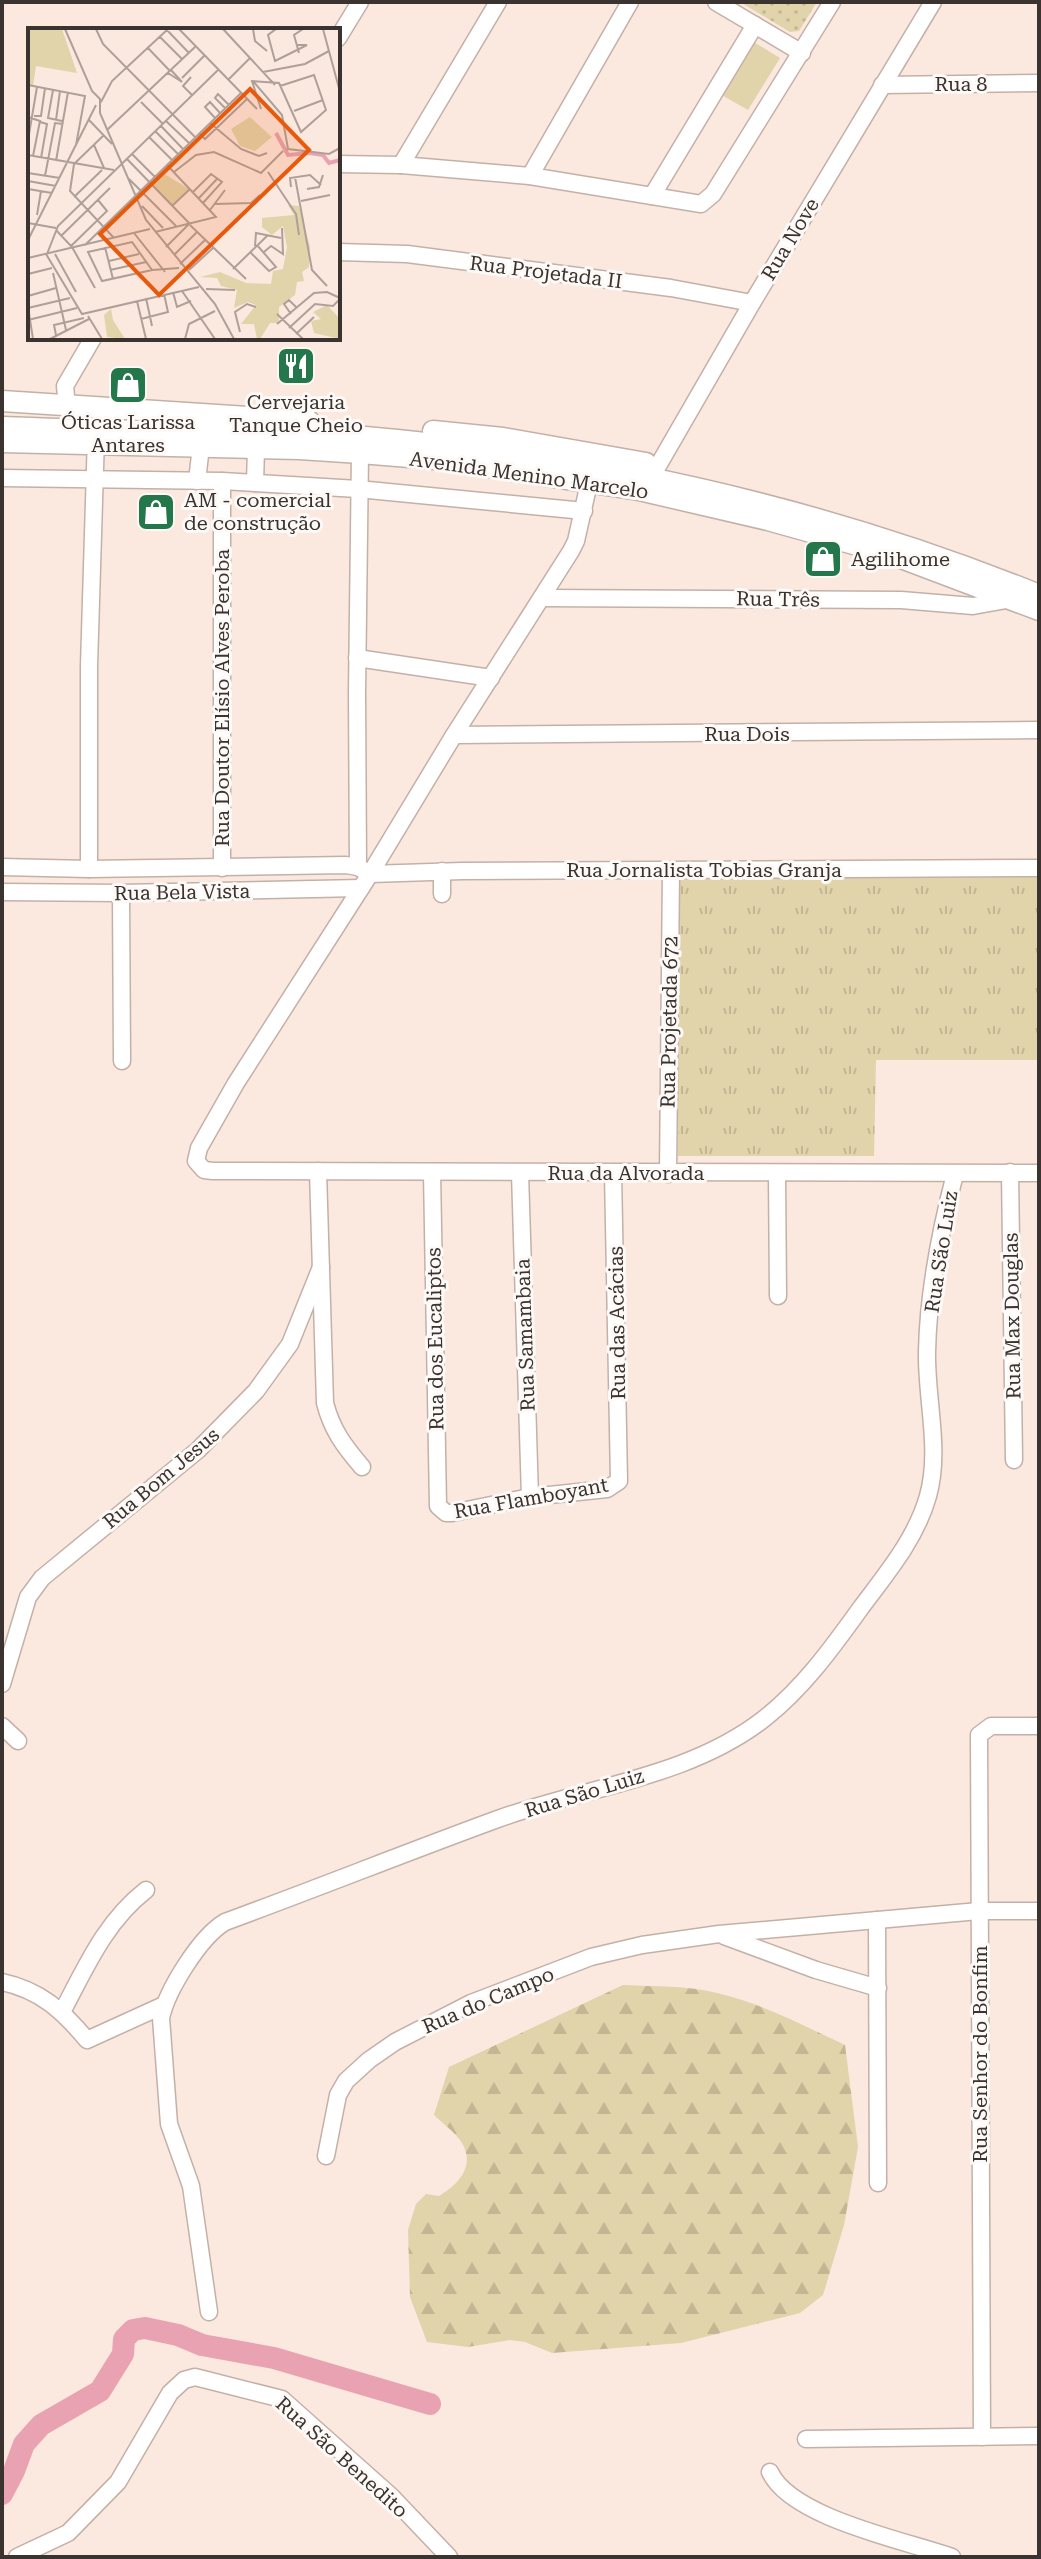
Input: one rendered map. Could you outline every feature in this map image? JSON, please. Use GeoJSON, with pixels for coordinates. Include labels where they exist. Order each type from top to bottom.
{"type":"FeatureCollection","features":[{"type":"Feature","properties":{"kind":"main road"},"geometry":{"type":"LineString","coordinates":[[2,401],[322,422],[520,441],[654,472]]}},
{"type":"Feature","properties":{"kind":"main road"},"geometry":{"type":"LineString","coordinates":[[67,407],[91,435]]}},
{"type":"Feature","properties":{"kind":"main road"},"geometry":{"type":"LineString","coordinates":[[2,413],[33,428]]}},
{"type":"Feature","properties":{"kind":"main road","name":"Avenida Menino Marcelo"},"geometry":{"type":"LineString","coordinates":[[2,427],[201,446],[434,459],[689,500],[893,555],[1039,610]]}},
{"type":"Feature","properties":{"kind":"main road","name":"Avenida Menino Marcelo"},"geometry":{"type":"LineString","coordinates":[[2,442],[91,435],[361,436],[654,472],[850,528],[1039,595]]}},
{"type":"Feature","properties":{"kind":"main road"},"geometry":{"type":"LineString","coordinates":[[520,441],[545,461]]}},
{"type":"Feature","properties":{"kind":"street"},"geometry":{"type":"LineString","coordinates":[[340,35],[360,2]]}},
{"type":"Feature","properties":{"kind":"street"},"geometry":{"type":"LineString","coordinates":[[401,165],[498,2]]}},
{"type":"Feature","properties":{"kind":"street"},"geometry":{"type":"LineString","coordinates":[[530,176],[630,2]]}},
{"type":"Feature","properties":{"kind":"street"},"geometry":{"type":"LineString","coordinates":[[716,2],[802,53]]}},
{"type":"Feature","properties":{"kind":"street"},"geometry":{"type":"LineString","coordinates":[[340,164],[401,165],[530,176],[701,204],[708,200],[832,2]]}},
{"type":"Feature","properties":{"kind":"street","name":"Rua Nove"},"geometry":{"type":"LineString","coordinates":[[654,472],[933,2]]}},
{"type":"Feature","properties":{"kind":"street"},"geometry":{"type":"LineString","coordinates":[[652,196],[755,25]]}},
{"type":"Feature","properties":{"kind":"street","name":"Rua 8"},"geometry":{"type":"LineString","coordinates":[[882,85],[1039,83]]}},
{"type":"Feature","properties":{"kind":"street","name":"Rua Projetada II"},"geometry":{"type":"LineString","coordinates":[[340,252],[407,254],[671,288],[752,303]]}},
{"type":"Feature","properties":{"kind":"street"},"geometry":{"type":"LineString","coordinates":[[67,407],[65,386],[92,340]]}},
{"type":"Feature","properties":{"kind":"street"},"geometry":{"type":"LineString","coordinates":[[89,869],[91,435]]}},
{"type":"Feature","properties":{"kind":"street"},"geometry":{"type":"LineString","coordinates":[[197,481],[201,446]]}},
{"type":"Feature","properties":{"kind":"street"},"geometry":{"type":"LineString","coordinates":[[255,483],[256,448]]}},
{"type":"Feature","properties":{"kind":"street"},"geometry":{"type":"LineString","coordinates":[[360,453],[357,658],[363,877]]}},
{"type":"Feature","properties":{"kind":"street"},"geometry":{"type":"LineString","coordinates":[[2,478],[222,481],[358,489],[584,511]]}},
{"type":"Feature","properties":{"kind":"street","name":"Rua Doutor Elísio Alves Peroba"},"geometry":{"type":"LineString","coordinates":[[222,481],[222,868]]}},
{"type":"Feature","properties":{"kind":"street"},"geometry":{"type":"LineString","coordinates":[[254,1086],[236,1083],[576,541],[589,483]]}},
{"type":"Feature","properties":{"kind":"street","name":"Rua Três"},"geometry":{"type":"LineString","coordinates":[[542,598],[901,600],[973,606],[1013,599]]}},
{"type":"Feature","properties":{"kind":"street"},"geometry":{"type":"LineString","coordinates":[[357,658],[491,678]]}},
{"type":"Feature","properties":{"kind":"street","name":"Rua Dois"},"geometry":{"type":"LineString","coordinates":[[454,735],[1039,730]]}},
{"type":"Feature","properties":{"kind":"street","name":"Rua Bela Vista"},"geometry":{"type":"LineString","coordinates":[[2,867],[89,869],[346,865],[363,877]]}},
{"type":"Feature","properties":{"kind":"street","name":"Rua Jornalista Tobias Granja"},"geometry":{"type":"LineString","coordinates":[[363,877],[442,871],[1039,868]]}},
{"type":"Feature","properties":{"kind":"street"},"geometry":{"type":"LineString","coordinates":[[71,869],[71,893]]}},
{"type":"Feature","properties":{"kind":"street","name":"Rua Projetada 672"},"geometry":{"type":"LineString","coordinates":[[668,1174],[671,870]]}},
{"type":"Feature","properties":{"kind":"street"},"geometry":{"type":"LineString","coordinates":[[442,871],[442,894]]}},
{"type":"Feature","properties":{"kind":"street","name":"Rua Bela Vista"},"geometry":{"type":"LineString","coordinates":[[2,892],[121,893],[363,877]]}},
{"type":"Feature","properties":{"kind":"street"},"geometry":{"type":"LineString","coordinates":[[121,893],[122,1061]]}},
{"type":"Feature","properties":{"kind":"street","name":"Rua da Alvorada"},"geometry":{"type":"LineString","coordinates":[[236,1083],[197,1154],[196,1161],[201,1167],[213,1171],[1039,1173]]}},
{"type":"Feature","properties":{"kind":"street"},"geometry":{"type":"LineString","coordinates":[[318,1171],[325,1403],[330,1424],[362,1467]]}},
{"type":"Feature","properties":{"kind":"street","name":"Rua dos Eucaliptos"},"geometry":{"type":"LineString","coordinates":[[432,1172],[438,1506]]}},
{"type":"Feature","properties":{"kind":"street","name":"Rua Max Douglas"},"geometry":{"type":"LineString","coordinates":[[1010,1172],[1014,1460]]}},
{"type":"Feature","properties":{"kind":"street","name":"Rua Samambaia"},"geometry":{"type":"LineString","coordinates":[[520,1173],[530,1497]]}},
{"type":"Feature","properties":{"kind":"street","name":"Rua das Acácias"},"geometry":{"type":"LineString","coordinates":[[613,1173],[621,1474]]}},
{"type":"Feature","properties":{"kind":"street"},"geometry":{"type":"LineString","coordinates":[[777,1173],[778,1296]]}},
{"type":"Feature","properties":{"kind":"street","name":"Rua São Luiz"},"geometry":{"type":"LineString","coordinates":[[209,2312],[191,2186],[169,2124],[161,2030],[164,2005],[203,1940],[225,1922],[498,1819],[675,1765],[733,1740],[765,1718],[791,1694],[824,1659],[876,1588],[912,1536],[923,1512],[929,1492],[933,1440],[927,1353],[932,1287],[942,1225],[955,1174]]}},
{"type":"Feature","properties":{"kind":"street","name":"Rua Bom Jesus"},"geometry":{"type":"LineString","coordinates":[[2,1684],[28,1597],[42,1578],[198,1450],[272,1374],[290,1344],[321,1267]]}},
{"type":"Feature","properties":{"kind":"street","name":"Rua Flamboyant"},"geometry":{"type":"LineString","coordinates":[[438,1506],[446,1513],[452,1513],[530,1497],[607,1489],[614,1486],[621,1474]]}},
{"type":"Feature","properties":{"kind":"street"},"geometry":{"type":"LineString","coordinates":[[2,1726],[18,1741]]}},
{"type":"Feature","properties":{"kind":"street","name":"Rua Senhor do Bonfim"},"geometry":{"type":"LineString","coordinates":[[982,2437],[979,1735],[991,1726],[1039,1726]]}},
{"type":"Feature","properties":{"kind":"street"},"geometry":{"type":"LineString","coordinates":[[62,2012],[101,1940],[124,1907],[146,1890]]}},
{"type":"Feature","properties":{"kind":"street","name":"Rua do Campo"},"geometry":{"type":"LineString","coordinates":[[326,2156],[341,2089],[369,2060],[395,2042],[471,2003],[591,1957],[642,1945],[719,1934],[979,1911],[1039,1911]]}},
{"type":"Feature","properties":{"kind":"street"},"geometry":{"type":"LineString","coordinates":[[877,1920],[878,2183]]}},
{"type":"Feature","properties":{"kind":"street","name":"Rua do Campo"},"geometry":{"type":"LineString","coordinates":[[719,1934],[816,1970],[878,1988]]}},
{"type":"Feature","properties":{"kind":"street"},"geometry":{"type":"LineString","coordinates":[[2,1982],[27,1988],[62,2012],[87,2040],[164,2005]]}},
{"type":"Feature","properties":{"kind":"street","name":"Rua São Benedito"},"geometry":{"type":"LineString","coordinates":[[17,2557],[68,2533],[122,2476],[170,2393],[184,2380],[195,2377],[282,2399],[391,2496],[449,2557]]}},
{"type":"Feature","properties":{"kind":"street"},"geometry":{"type":"LineString","coordinates":[[806,2439],[1039,2436]]}},
{"type":"Feature","properties":{"kind":"street"},"geometry":{"type":"LineString","coordinates":[[770,2472],[781,2489],[853,2528],[952,2557]]}},
{"type":"Feature","properties":{"kind":"green space"},"geometry":{"type":"Polygon","coordinates":[[[740,2],[817,2],[799,31],[790,32],[740,2]]]}},
{"type":"Feature","properties":{"kind":"green space"},"geometry":{"type":"Polygon","coordinates":[[[752,41],[780,58],[748,110],[720,94],[752,41]]]}},
{"type":"Feature","properties":{"kind":"green space"},"geometry":{"type":"Polygon","coordinates":[[[1039,870],[1039,1060],[876,1060],[874,1156],[678,1156],[677,878],[1039,870]]]}},
{"type":"Feature","properties":{"kind":"green space"},"geometry":{"type":"Polygon","coordinates":[[[623,1985],[706,1990],[733,1997],[845,2045],[858,2147],[844,2225],[823,2295],[800,2313],[681,2343],[552,2353],[525,2342],[510,2340],[468,2347],[427,2342],[410,2297],[408,2230],[416,2204],[426,2194],[439,2196],[446,2192],[458,2181],[466,2167],[466,2152],[462,2143],[434,2115],[449,2067],[623,1985]]]}},
{"type":"Feature","properties":{"kind":"waterway"},"geometry":{"type":"LineString","coordinates":[[2,2494],[24,2444],[41,2425],[100,2391],[123,2354],[124,2339],[133,2330],[145,2328],[178,2335],[202,2345],[274,2358],[430,2404]]}},
{"type":"Feature","properties":{"kind":"place","name":"Cervejaria Tanque Cheio"},"geometry":{"type":"Point","coordinates":[296,366]}},
{"type":"Feature","properties":{"kind":"place","name":"Óticas Larissa Antares"},"geometry":{"type":"Point","coordinates":[128,385]}},
{"type":"Feature","properties":{"kind":"place","name":"AM - comercial de construção"},"geometry":{"type":"Point","coordinates":[156,512]}},
{"type":"Feature","properties":{"kind":"place","name":"Agilihome"},"geometry":{"type":"Point","coordinates":[823,559]}}]}
